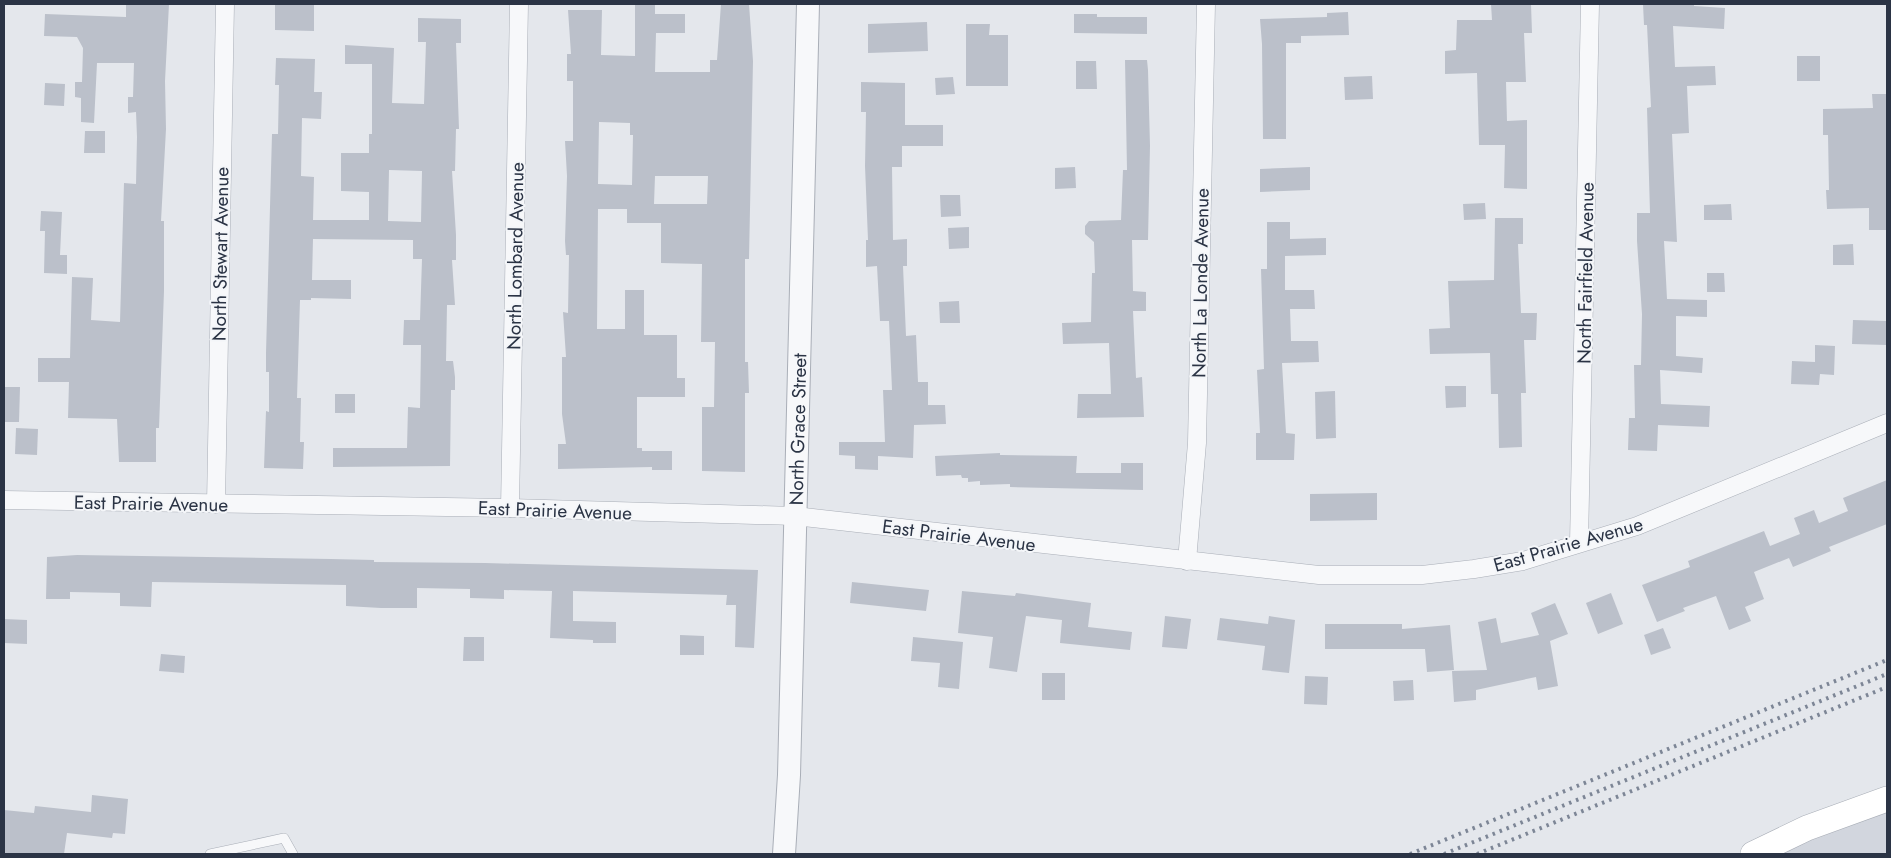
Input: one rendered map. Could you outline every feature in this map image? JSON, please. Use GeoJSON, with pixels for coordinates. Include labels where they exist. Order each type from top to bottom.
{"type":"FeatureCollection","features":[{"type":"Feature","properties":{"kind":"main road"},"geometry":{"type":"LineString","coordinates":[[1753,854],[1807,828],[1887,799]]}},
{"type":"Feature","properties":{"kind":"street","name":"North Stewart Avenue"},"geometry":{"type":"LineString","coordinates":[[216,504],[225,4]]}},
{"type":"Feature","properties":{"kind":"street","name":"North Lombard Avenue"},"geometry":{"type":"LineString","coordinates":[[510,508],[520,4]]}},
{"type":"Feature","properties":{"kind":"street","name":"North Grace Street"},"geometry":{"type":"LineString","coordinates":[[784,854],[789,774],[808,4]]}},
{"type":"Feature","properties":{"kind":"street","name":"North La Londe Avenue"},"geometry":{"type":"LineString","coordinates":[[1187,562],[1197,443],[1206,4]]}},
{"type":"Feature","properties":{"kind":"street","name":"North Fairfield Avenue"},"geometry":{"type":"LineString","coordinates":[[1579,542],[1590,4]]}},
{"type":"Feature","properties":{"kind":"street","name":"East Prairie Avenue"},"geometry":{"type":"LineString","coordinates":[[4,500],[510,508],[795,516],[1187,562],[1319,575],[1370,577],[1422,575],[1474,569],[1523,560],[1637,526],[1887,423]]}},
{"type":"Feature","properties":{"kind":"lane"},"geometry":{"type":"LineString","coordinates":[[210,854],[284,838],[293,854]]}},
{"type":"Feature","properties":{"kind":"shaded area"},"geometry":{"type":"Polygon","coordinates":[[[1887,807],[1887,854],[1772,854],[1887,807]]]}},
{"type":"Feature","properties":{"kind":"building"},"geometry":{"type":"Polygon","coordinates":[[[126,4],[169,4],[165,81],[166,129],[161,221],[164,221],[164,291],[159,428],[156,428],[156,462],[119,462],[117,419],[68,418],[69,382],[38,382],[38,358],[70,358],[72,277],[93,278],[91,320],[120,322],[124,183],[136,184],[137,137],[136,112],[128,113],[128,97],[133,97],[134,63],[97,63],[94,123],[81,122],[81,98],[75,97],[75,82],[82,82],[83,48],[77,37],[44,36],[45,14],[126,17],[126,4]]]}},
{"type":"Feature","properties":{"kind":"building"},"geometry":{"type":"Polygon","coordinates":[[[275,4],[314,4],[314,31],[275,30],[275,4]]]}},
{"type":"Feature","properties":{"kind":"building"},"geometry":{"type":"Polygon","coordinates":[[[635,4],[655,4],[655,14],[685,14],[685,33],[656,33],[655,72],[710,72],[710,60],[717,60],[721,4],[749,4],[753,61],[749,259],[745,259],[745,362],[748,362],[749,393],[745,393],[745,472],[702,471],[702,407],[714,407],[715,342],[701,342],[702,264],[661,263],[661,223],[627,223],[627,209],[598,209],[597,329],[625,329],[625,290],[644,290],[644,335],[677,335],[677,378],[685,378],[685,397],[637,397],[637,448],[642,448],[642,451],[672,451],[672,470],[652,470],[652,467],[558,469],[558,444],[566,444],[562,414],[562,357],[566,357],[563,312],[568,313],[569,255],[566,255],[565,241],[567,176],[565,141],[573,141],[573,81],[567,81],[567,54],[571,54],[568,10],[602,10],[601,55],[635,56],[635,4]],[[599,122],[598,184],[632,185],[633,135],[630,135],[630,123],[599,122]],[[655,176],[654,204],[707,204],[708,176],[655,176]]]}},
{"type":"Feature","properties":{"kind":"building"},"geometry":{"type":"Polygon","coordinates":[[[1491,4],[1531,4],[1532,33],[1524,33],[1526,82],[1506,82],[1507,121],[1527,120],[1527,189],[1504,188],[1505,145],[1479,145],[1477,73],[1445,74],[1445,51],[1456,50],[1457,20],[1492,20],[1491,4]]]}},
{"type":"Feature","properties":{"kind":"building"},"geometry":{"type":"Polygon","coordinates":[[[1643,4],[1694,4],[1694,6],[1725,8],[1724,29],[1673,26],[1675,67],[1715,66],[1716,85],[1687,86],[1689,133],[1672,134],[1677,242],[1664,241],[1667,299],[1707,300],[1707,317],[1676,316],[1676,356],[1703,358],[1702,373],[1660,370],[1661,404],[1710,406],[1709,427],[1658,425],[1657,451],[1628,450],[1629,418],[1635,418],[1634,365],[1641,365],[1642,314],[1637,213],[1650,213],[1647,108],[1651,107],[1647,25],[1644,25],[1643,4]]]}},
{"type":"Feature","properties":{"kind":"building"},"geometry":{"type":"Polygon","coordinates":[[[1348,12],[1349,35],[1301,36],[1301,43],[1286,43],[1286,139],[1263,139],[1260,19],[1327,17],[1327,13],[1348,12]]]}},
{"type":"Feature","properties":{"kind":"building"},"geometry":{"type":"Polygon","coordinates":[[[1074,14],[1097,14],[1097,17],[1147,17],[1147,34],[1074,33],[1074,14]]]}},
{"type":"Feature","properties":{"kind":"building"},"geometry":{"type":"Polygon","coordinates":[[[418,18],[461,19],[461,43],[456,43],[459,129],[456,129],[455,171],[452,171],[456,235],[456,260],[452,260],[455,305],[447,305],[446,361],[453,361],[455,377],[455,390],[451,390],[450,466],[333,467],[333,448],[407,448],[408,407],[420,408],[421,345],[403,345],[404,320],[420,320],[422,259],[413,259],[413,240],[313,239],[312,280],[351,280],[351,299],[311,298],[311,300],[300,300],[297,398],[301,398],[300,442],[304,442],[303,469],[264,468],[266,411],[269,412],[269,372],[266,372],[266,353],[272,134],[278,134],[279,85],[275,85],[276,58],[315,59],[314,92],[322,92],[321,119],[302,118],[301,176],[314,177],[313,220],[369,220],[369,192],[341,191],[341,153],[369,153],[369,134],[372,134],[372,64],[345,64],[345,45],[394,48],[392,103],[424,104],[426,42],[418,42],[418,18]],[[389,170],[388,221],[421,222],[422,171],[389,170]]]}},
{"type":"Feature","properties":{"kind":"building"},"geometry":{"type":"Polygon","coordinates":[[[927,22],[928,51],[868,53],[868,24],[927,22]]]}},
{"type":"Feature","properties":{"kind":"building"},"geometry":{"type":"Polygon","coordinates":[[[966,24],[990,24],[989,35],[1008,35],[1008,86],[966,86],[966,24]]]}},
{"type":"Feature","properties":{"kind":"building"},"geometry":{"type":"Polygon","coordinates":[[[1797,56],[1820,56],[1820,81],[1797,81],[1797,56]]]}},
{"type":"Feature","properties":{"kind":"building"},"geometry":{"type":"Polygon","coordinates":[[[1125,60],[1147,60],[1148,70],[1150,146],[1148,240],[1132,240],[1133,291],[1146,292],[1146,311],[1133,311],[1136,378],[1142,377],[1144,417],[1077,418],[1078,394],[1111,394],[1109,343],[1063,344],[1062,323],[1091,322],[1092,273],[1095,273],[1094,242],[1085,234],[1085,226],[1089,221],[1121,220],[1123,170],[1127,170],[1125,60]]]}},
{"type":"Feature","properties":{"kind":"building"},"geometry":{"type":"Polygon","coordinates":[[[1076,61],[1096,61],[1097,89],[1076,89],[1076,61]]]}},
{"type":"Feature","properties":{"kind":"building"},"geometry":{"type":"Polygon","coordinates":[[[1372,76],[1373,99],[1345,100],[1344,77],[1372,76]]]}},
{"type":"Feature","properties":{"kind":"building"},"geometry":{"type":"Polygon","coordinates":[[[953,77],[955,94],[936,95],[935,78],[953,77]]]}},
{"type":"Feature","properties":{"kind":"building"},"geometry":{"type":"Polygon","coordinates":[[[861,82],[905,83],[905,125],[943,125],[943,146],[902,146],[902,167],[892,167],[893,240],[907,239],[907,266],[903,266],[906,336],[916,335],[918,382],[928,382],[928,405],[945,405],[946,424],[914,425],[913,458],[878,456],[878,470],[855,469],[855,456],[839,455],[839,442],[885,442],[883,390],[892,390],[889,321],[880,321],[877,266],[866,267],[866,240],[868,240],[865,166],[866,112],[861,112],[861,82]]]}},
{"type":"Feature","properties":{"kind":"building"},"geometry":{"type":"Polygon","coordinates":[[[45,83],[65,84],[64,106],[44,105],[45,83]]]}},
{"type":"Feature","properties":{"kind":"building"},"geometry":{"type":"Polygon","coordinates":[[[1872,94],[1887,94],[1887,230],[1869,230],[1869,208],[1827,209],[1826,190],[1829,190],[1828,135],[1823,135],[1823,109],[1873,108],[1872,94]]]}},
{"type":"Feature","properties":{"kind":"building"},"geometry":{"type":"Polygon","coordinates":[[[85,131],[105,131],[105,153],[84,153],[85,131]]]}},
{"type":"Feature","properties":{"kind":"building"},"geometry":{"type":"Polygon","coordinates":[[[1075,167],[1076,188],[1055,189],[1055,168],[1075,167]]]}},
{"type":"Feature","properties":{"kind":"building"},"geometry":{"type":"Polygon","coordinates":[[[1310,167],[1310,190],[1260,192],[1260,169],[1310,167]]]}},
{"type":"Feature","properties":{"kind":"building"},"geometry":{"type":"Polygon","coordinates":[[[940,195],[960,195],[961,216],[941,217],[940,195]]]}},
{"type":"Feature","properties":{"kind":"building"},"geometry":{"type":"Polygon","coordinates":[[[1485,203],[1486,219],[1464,220],[1463,204],[1485,203]]]}},
{"type":"Feature","properties":{"kind":"building"},"geometry":{"type":"Polygon","coordinates":[[[1731,204],[1732,220],[1704,220],[1704,205],[1731,204]]]}},
{"type":"Feature","properties":{"kind":"building"},"geometry":{"type":"Polygon","coordinates":[[[41,211],[62,212],[60,255],[67,255],[67,274],[44,273],[45,231],[40,231],[41,211]]]}},
{"type":"Feature","properties":{"kind":"building"},"geometry":{"type":"Polygon","coordinates":[[[1495,218],[1523,218],[1523,244],[1518,244],[1521,313],[1537,313],[1536,340],[1524,340],[1526,393],[1521,393],[1522,447],[1499,448],[1498,394],[1491,394],[1490,353],[1430,354],[1429,329],[1450,328],[1448,281],[1494,280],[1495,218]]]}},
{"type":"Feature","properties":{"kind":"building"},"geometry":{"type":"Polygon","coordinates":[[[1267,222],[1290,222],[1290,239],[1326,238],[1326,255],[1285,256],[1285,290],[1314,290],[1315,309],[1290,309],[1291,341],[1318,341],[1319,362],[1282,363],[1286,433],[1295,434],[1294,460],[1256,460],[1256,433],[1260,433],[1257,370],[1264,369],[1261,269],[1267,269],[1267,222]]]}},
{"type":"Feature","properties":{"kind":"building"},"geometry":{"type":"Polygon","coordinates":[[[969,227],[969,248],[949,249],[948,228],[969,227]]]}},
{"type":"Feature","properties":{"kind":"building"},"geometry":{"type":"Polygon","coordinates":[[[1853,244],[1854,265],[1833,265],[1833,245],[1853,244]]]}},
{"type":"Feature","properties":{"kind":"building"},"geometry":{"type":"Polygon","coordinates":[[[1707,273],[1724,273],[1725,292],[1707,292],[1707,273]]]}},
{"type":"Feature","properties":{"kind":"building"},"geometry":{"type":"Polygon","coordinates":[[[959,301],[960,323],[940,323],[939,302],[959,301]]]}},
{"type":"Feature","properties":{"kind":"building"},"geometry":{"type":"Polygon","coordinates":[[[1853,320],[1887,321],[1887,345],[1852,344],[1853,320]]]}},
{"type":"Feature","properties":{"kind":"building"},"geometry":{"type":"Polygon","coordinates":[[[1815,345],[1835,346],[1834,375],[1820,374],[1819,385],[1791,384],[1792,361],[1815,362],[1815,345]]]}},
{"type":"Feature","properties":{"kind":"building"},"geometry":{"type":"Polygon","coordinates":[[[1445,386],[1466,386],[1466,407],[1446,408],[1445,386]]]}},
{"type":"Feature","properties":{"kind":"building"},"geometry":{"type":"Polygon","coordinates":[[[4,387],[20,387],[19,422],[4,422],[4,387]]]}},
{"type":"Feature","properties":{"kind":"building"},"geometry":{"type":"Polygon","coordinates":[[[1335,391],[1336,438],[1316,439],[1315,392],[1335,391]]]}},
{"type":"Feature","properties":{"kind":"building"},"geometry":{"type":"Polygon","coordinates":[[[335,394],[355,394],[355,413],[335,413],[335,394]]]}},
{"type":"Feature","properties":{"kind":"building"},"geometry":{"type":"Polygon","coordinates":[[[16,428],[38,429],[37,455],[15,454],[16,428]]]}},
{"type":"Feature","properties":{"kind":"building"},"geometry":{"type":"Polygon","coordinates":[[[1000,453],[1000,455],[1077,456],[1076,473],[1121,473],[1121,463],[1143,463],[1143,490],[1010,487],[1010,484],[980,485],[980,481],[968,482],[968,478],[962,478],[961,475],[936,476],[935,456],[1000,453]]]}},
{"type":"Feature","properties":{"kind":"building"},"geometry":{"type":"Polygon","coordinates":[[[1887,480],[1887,524],[1829,547],[1831,551],[1793,567],[1789,558],[1754,572],[1764,599],[1745,607],[1751,621],[1729,630],[1716,596],[1683,608],[1685,611],[1657,622],[1642,585],[1690,567],[1688,561],[1764,531],[1770,546],[1800,534],[1794,518],[1814,510],[1819,523],[1848,511],[1843,498],[1887,480]]]}},
{"type":"Feature","properties":{"kind":"building"},"geometry":{"type":"Polygon","coordinates":[[[1377,493],[1377,520],[1310,521],[1310,494],[1377,493]]]}},
{"type":"Feature","properties":{"kind":"building"},"geometry":{"type":"Polygon","coordinates":[[[77,555],[331,559],[374,560],[374,562],[758,570],[754,648],[735,647],[736,605],[726,605],[727,595],[573,591],[573,621],[616,622],[616,643],[593,643],[593,640],[550,638],[552,591],[504,590],[504,599],[470,598],[470,589],[417,588],[417,608],[381,608],[346,606],[346,585],[152,582],[151,607],[120,606],[120,593],[70,592],[70,599],[46,599],[47,557],[77,555]]]}},
{"type":"Feature","properties":{"kind":"building"},"geometry":{"type":"Polygon","coordinates":[[[852,582],[929,590],[926,611],[850,603],[852,582]]]}},
{"type":"Feature","properties":{"kind":"building"},"geometry":{"type":"Polygon","coordinates":[[[962,591],[1015,596],[1016,593],[1091,603],[1088,627],[1132,632],[1130,650],[1060,643],[1062,620],[1026,616],[1017,672],[989,668],[993,637],[958,633],[962,591]]]}},
{"type":"Feature","properties":{"kind":"building"},"geometry":{"type":"Polygon","coordinates":[[[1611,593],[1623,624],[1598,634],[1586,603],[1611,593]]]}},
{"type":"Feature","properties":{"kind":"building"},"geometry":{"type":"Polygon","coordinates":[[[1555,603],[1568,634],[1550,641],[1558,686],[1538,690],[1536,677],[1476,690],[1476,700],[1454,702],[1452,671],[1487,670],[1478,622],[1496,618],[1501,643],[1539,635],[1531,613],[1555,603]]]}},
{"type":"Feature","properties":{"kind":"building"},"geometry":{"type":"Polygon","coordinates":[[[1165,616],[1191,619],[1187,649],[1162,647],[1165,616]]]}},
{"type":"Feature","properties":{"kind":"building"},"geometry":{"type":"Polygon","coordinates":[[[1269,616],[1295,620],[1289,673],[1262,670],[1265,646],[1217,640],[1220,618],[1268,624],[1269,616]]]}},
{"type":"Feature","properties":{"kind":"building"},"geometry":{"type":"Polygon","coordinates":[[[4,619],[27,620],[27,644],[4,643],[4,619]]]}},
{"type":"Feature","properties":{"kind":"building"},"geometry":{"type":"Polygon","coordinates":[[[1325,624],[1402,624],[1402,629],[1450,625],[1454,670],[1427,672],[1425,649],[1325,649],[1325,624]]]}},
{"type":"Feature","properties":{"kind":"building"},"geometry":{"type":"Polygon","coordinates":[[[1663,628],[1671,648],[1651,655],[1644,635],[1663,628]]]}},
{"type":"Feature","properties":{"kind":"building"},"geometry":{"type":"Polygon","coordinates":[[[680,635],[704,636],[704,655],[680,655],[680,635]]]}},
{"type":"Feature","properties":{"kind":"building"},"geometry":{"type":"Polygon","coordinates":[[[464,637],[484,637],[484,661],[463,661],[464,637]]]}},
{"type":"Feature","properties":{"kind":"building"},"geometry":{"type":"Polygon","coordinates":[[[913,637],[963,642],[959,689],[938,687],[940,663],[911,661],[913,637]]]}},
{"type":"Feature","properties":{"kind":"building"},"geometry":{"type":"Polygon","coordinates":[[[161,654],[185,656],[184,673],[159,671],[161,654]]]}},
{"type":"Feature","properties":{"kind":"building"},"geometry":{"type":"Polygon","coordinates":[[[1042,673],[1065,673],[1065,700],[1042,700],[1042,673]]]}},
{"type":"Feature","properties":{"kind":"building"},"geometry":{"type":"Polygon","coordinates":[[[1305,676],[1328,677],[1327,705],[1304,704],[1305,676]]]}},
{"type":"Feature","properties":{"kind":"building"},"geometry":{"type":"Polygon","coordinates":[[[1413,680],[1414,700],[1394,701],[1393,681],[1413,680]]]}},
{"type":"Feature","properties":{"kind":"building"},"geometry":{"type":"Polygon","coordinates":[[[92,795],[128,799],[125,834],[113,833],[112,838],[67,833],[64,854],[4,854],[4,810],[34,813],[35,806],[91,812],[92,795]]]}},
{"type":"Feature","properties":{"kind":"railway"},"geometry":{"type":"LineString","coordinates":[[1410,854],[1887,660]]}},
{"type":"Feature","properties":{"kind":"railway"},"geometry":{"type":"LineString","coordinates":[[1444,854],[1887,674]]}},
{"type":"Feature","properties":{"kind":"railway"},"geometry":{"type":"LineString","coordinates":[[1477,854],[1887,687]]}}]}
